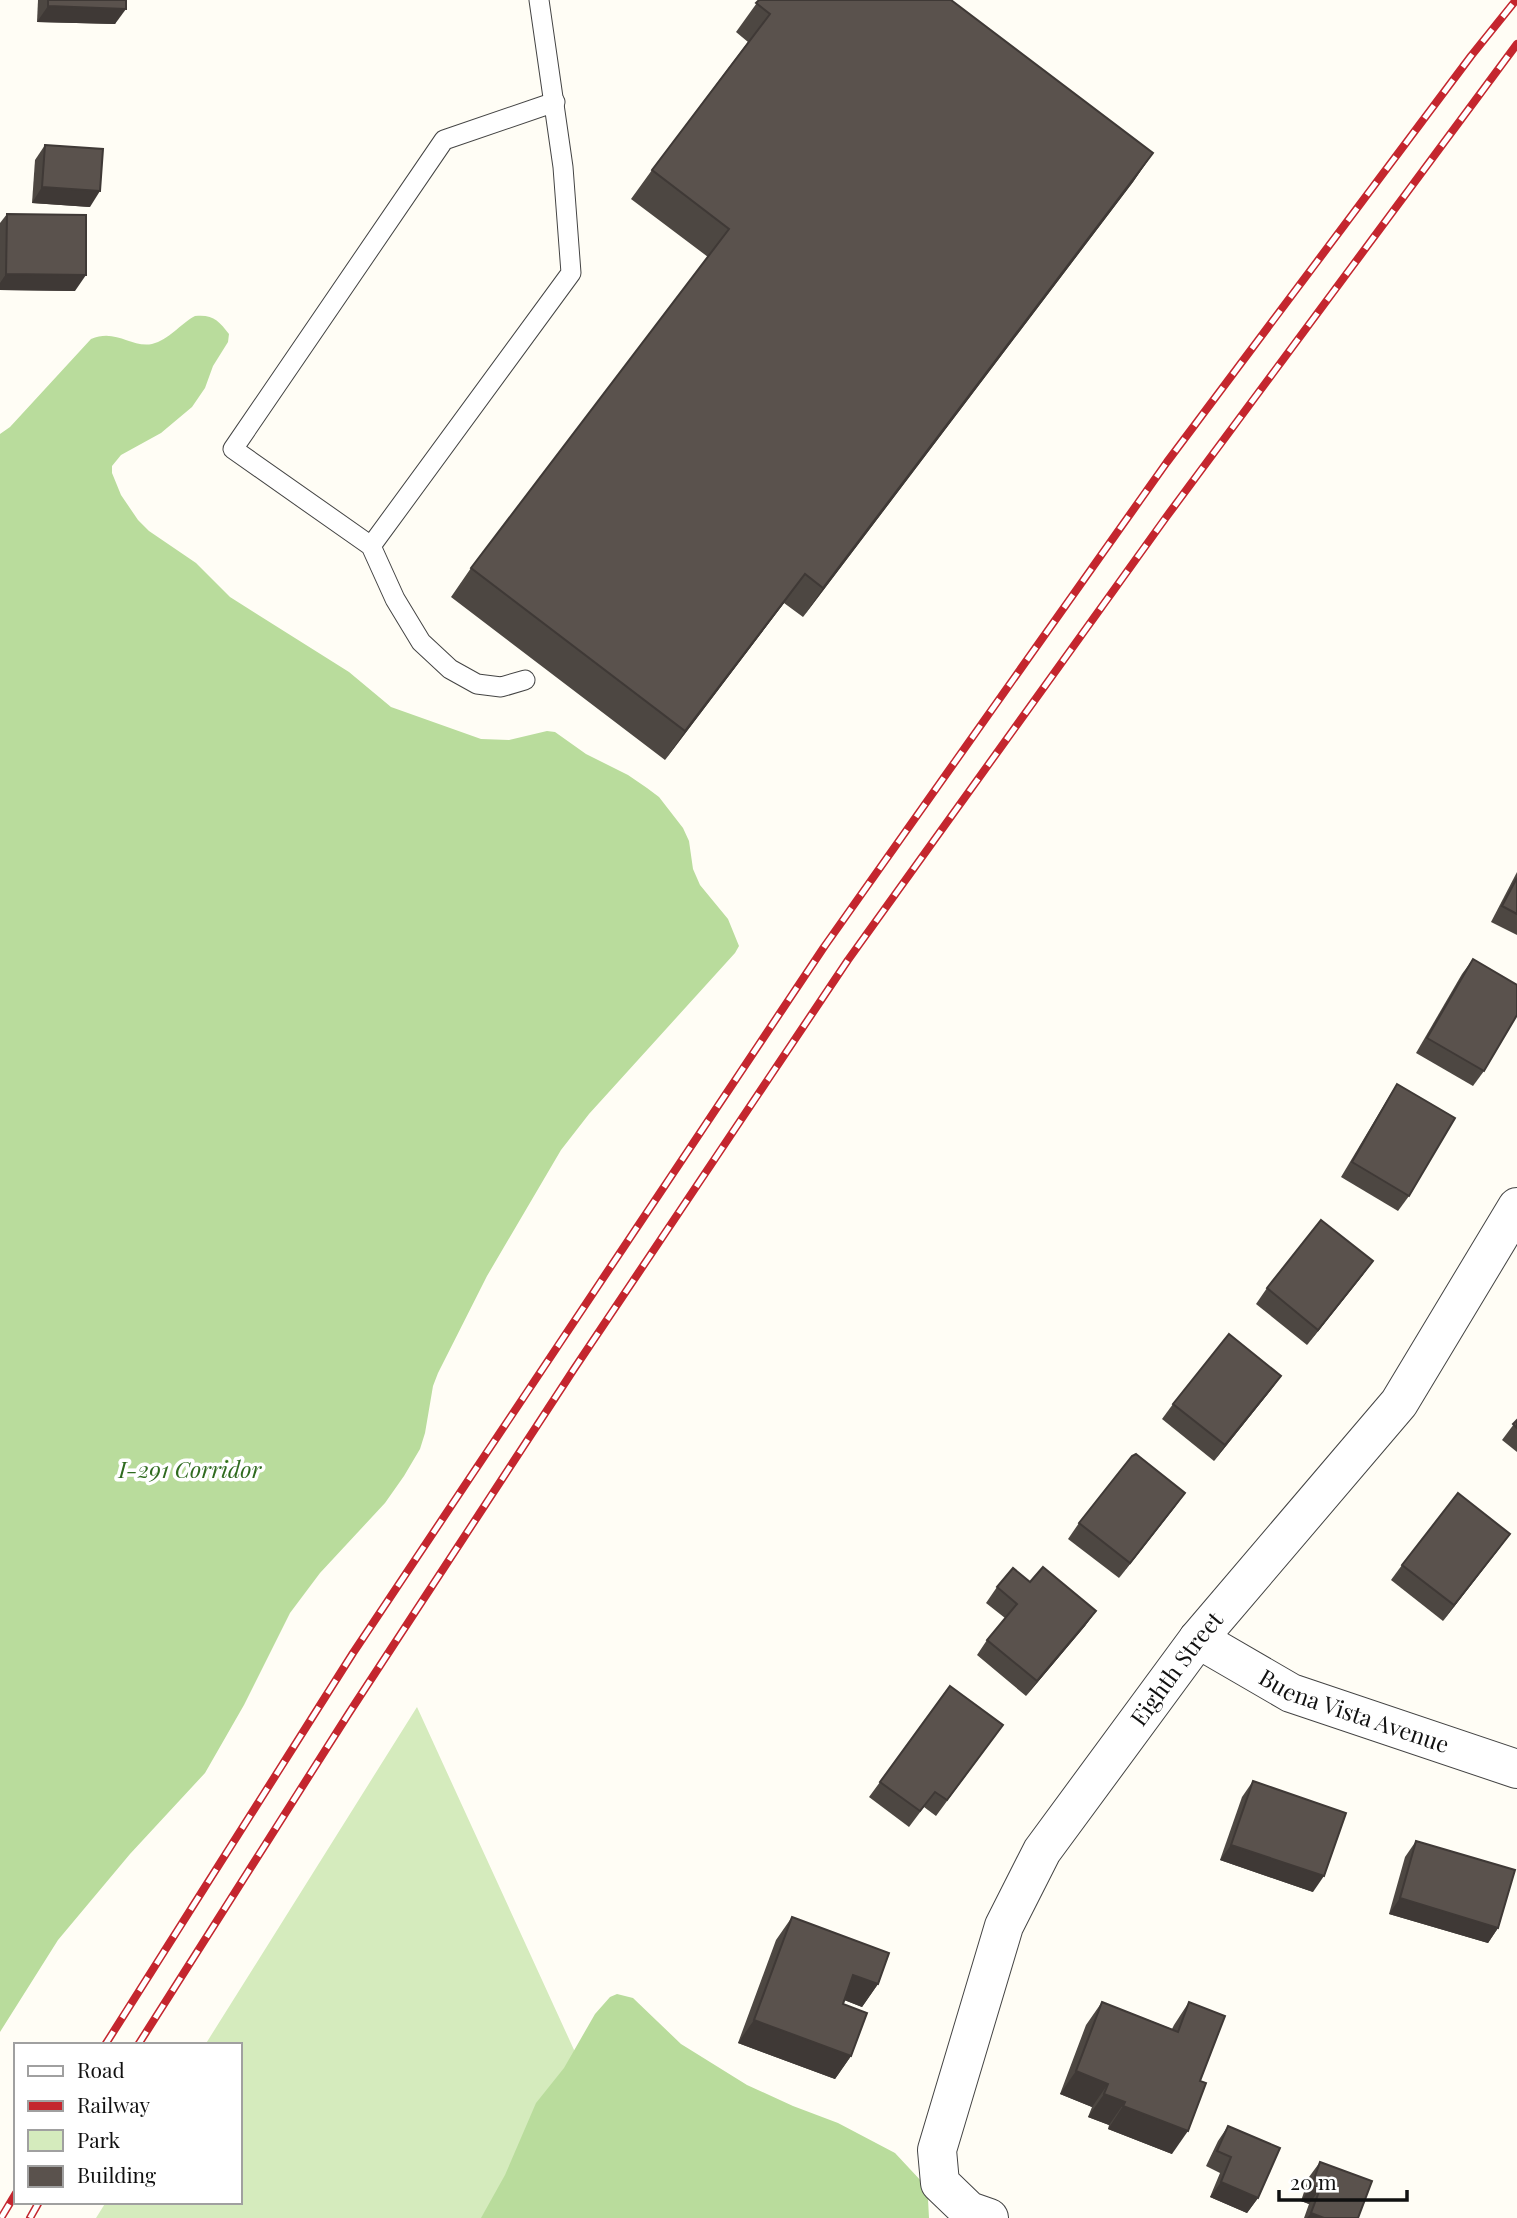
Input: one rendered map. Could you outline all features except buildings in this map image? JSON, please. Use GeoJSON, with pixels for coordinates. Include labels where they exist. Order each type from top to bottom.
{"type":"FeatureCollection","features":[{"type":"Feature","properties":{"kind":"street","name":"Eighth Street"},"geometry":{"type":"LineString","coordinates":[[989,2218],[969,2211],[940,2183],[937,2150],[1004,1926],[1042,1851],[1199,1639],[1399,1403],[1517,1207]]}},
{"type":"Feature","properties":{"kind":"street","name":"Buena Vista Avenue"},"geometry":{"type":"LineString","coordinates":[[1199,1639],[1290,1693],[1517,1769]]}},
{"type":"Feature","properties":{"kind":"lane"},"geometry":{"type":"LineString","coordinates":[[371,546],[571,273],[563,167],[539,0]]}},
{"type":"Feature","properties":{"kind":"lane"},"geometry":{"type":"LineString","coordinates":[[525,680],[501,687],[477,684],[450,669],[421,642],[395,599],[371,546],[233,449],[444,140],[555,102]]}},
{"type":"Feature","properties":{"kind":"green space","name":"I-291 Corridor"},"geometry":{"type":"Polygon","coordinates":[[[195,316],[215,319],[229,334],[228,342],[213,366],[205,388],[192,407],[161,433],[121,455],[112,466],[121,495],[138,520],[149,531],[196,563],[230,597],[349,672],[391,707],[481,739],[509,740],[547,731],[555,732],[586,754],[628,775],[647,788],[659,797],[683,828],[689,841],[693,869],[700,885],[728,919],[739,946],[589,1114],[561,1150],[487,1276],[438,1373],[420,1449],[404,1476],[385,1503],[320,1573],[290,1613],[244,1705],[205,1773],[130,1854],[58,1940],[0,2032],[0,434],[10,427],[91,339],[108,336],[152,344],[164,339],[195,316]]]}},
{"type":"Feature","properties":{"kind":"green space"},"geometry":{"type":"Polygon","coordinates":[[[417,1707],[651,2218],[96,2218],[105,2204],[242,2204],[242,2043],[206,2043],[417,1707]]]}},
{"type":"Feature","properties":{"kind":"green space"},"geometry":{"type":"Polygon","coordinates":[[[617,1994],[633,1998],[681,2044],[747,2085],[838,2123],[895,2153],[923,2183],[928,2199],[929,2218],[481,2218],[505,2175],[536,2103],[564,2068],[595,2014],[610,1997],[617,1994]]]}},
{"type":"Feature","properties":{"kind":"railway"},"geometry":{"type":"LineString","coordinates":[[106,2043],[353,1653],[824,947],[1167,462],[1471,56],[1516,0]]}},
{"type":"Feature","properties":{"kind":"railway"},"geometry":{"type":"LineString","coordinates":[[139,2043],[349,1713],[574,1369],[848,960],[1167,516],[1517,44]]}},
{"type":"Feature","properties":{"kind":"railway"},"geometry":{"type":"LineString","coordinates":[[1,2218],[14,2196]]}},
{"type":"Feature","properties":{"kind":"railway"},"geometry":{"type":"LineString","coordinates":[[30,2218],[38,2204]]}}]}
